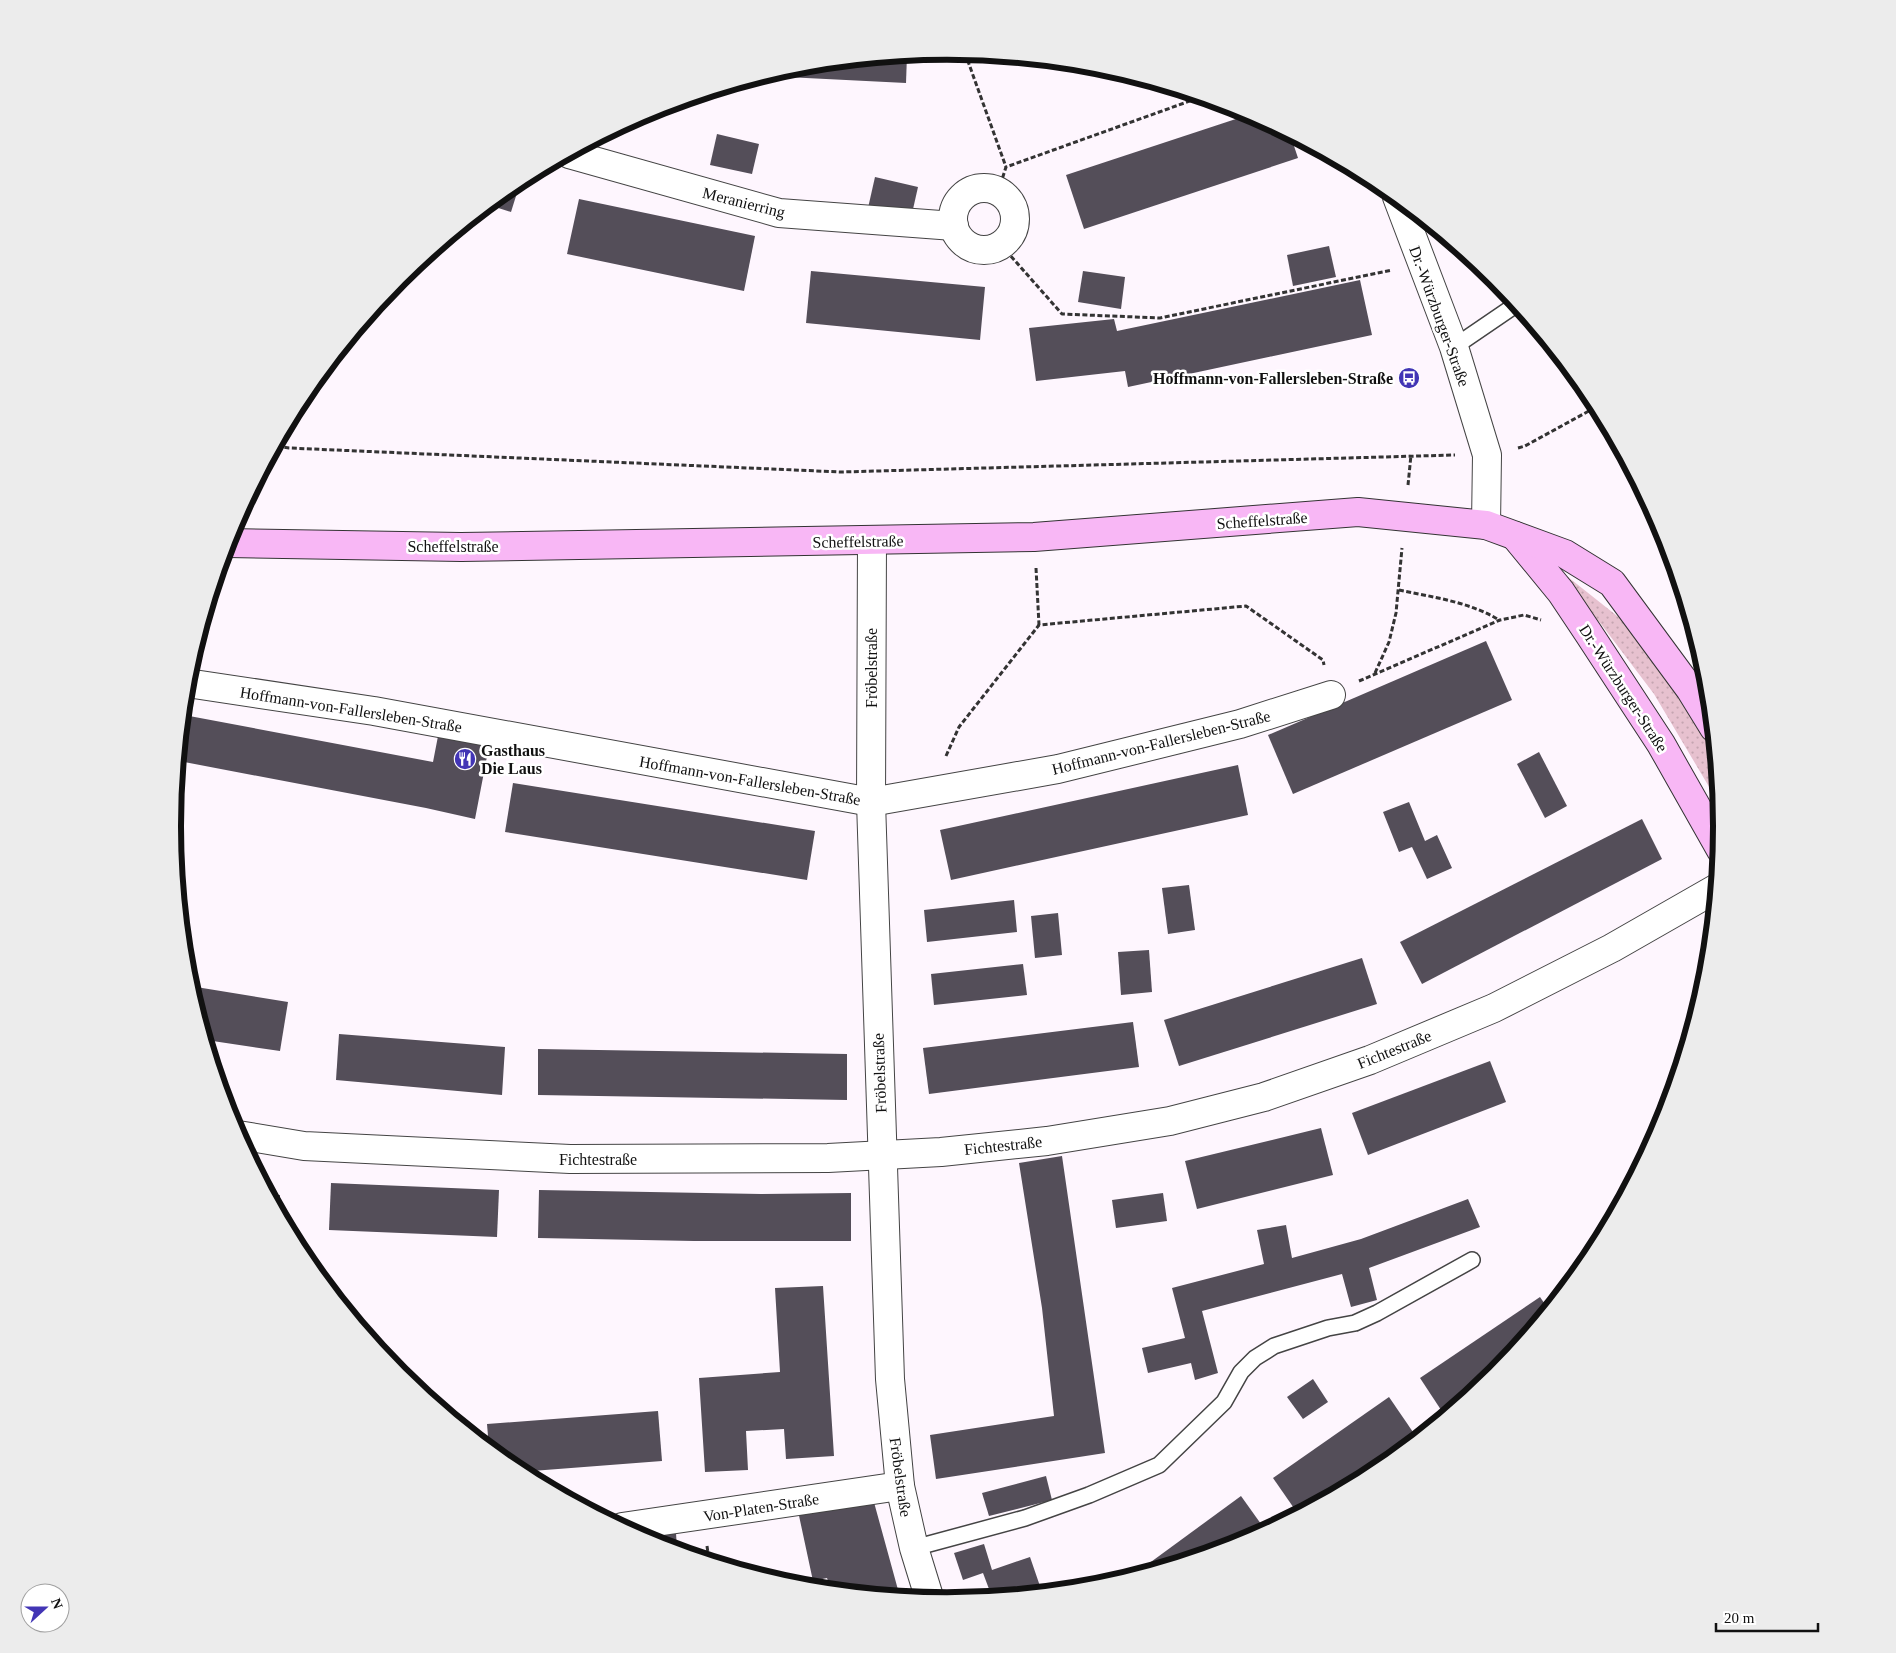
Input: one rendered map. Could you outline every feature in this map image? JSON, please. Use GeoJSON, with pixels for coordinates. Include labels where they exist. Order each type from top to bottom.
{"type":"FeatureCollection","features":[{"type":"Feature","properties":{"kind":"main road","name":"Scheffelstraße"},"geometry":{"type":"LineString","coordinates":[[236,543],[461,547],[1034,537],[1358,512],[1486,525]]}},
{"type":"Feature","properties":{"kind":"main road"},"geometry":{"type":"LineString","coordinates":[[1486,525],[1566,554],[1612,583],[1690,689],[1706,715]]}},
{"type":"Feature","properties":{"kind":"main road","name":"Dr.-Würzburger-Straße"},"geometry":{"type":"LineString","coordinates":[[1514,535],[1561,592],[1590,634],[1661,744],[1714,837]]}},
{"type":"Feature","properties":{"kind":"street","name":"Meranierring"},"geometry":{"type":"LineString","coordinates":[[577,156],[779,213],[954,226]]}},
{"type":"Feature","properties":{"kind":"street"},"geometry":{"type":"LineString","coordinates":[[1002,179],[1015,218],[1014,228],[1009,238],[1001,245],[992,249],[982,250],[973,248],[964,243],[954,226],[953,216],[956,207],[969,192],[989,188],[1002,179]]}},
{"type":"Feature","properties":{"kind":"street","name":"Dr.-Würzburger-Straße"},"geometry":{"type":"LineString","coordinates":[[1401,208],[1454,347],[1487,455],[1486,525]]}},
{"type":"Feature","properties":{"kind":"street","name":"Fröbelstraße"},"geometry":{"type":"LineString","coordinates":[[872,541],[871,802],[890,1379],[900,1486],[914,1548],[928,1592]]}},
{"type":"Feature","properties":{"kind":"street","name":"Hoffmann-von-Fallersleben-Straße"},"geometry":{"type":"LineString","coordinates":[[195,684],[374,711],[871,802],[1058,770],[1240,724],[1331,694]]}},
{"type":"Feature","properties":{"kind":"street","name":"Fichtestraße"},"geometry":{"type":"LineString","coordinates":[[248,1137],[304,1146],[570,1160],[882,1156],[942,1152],[1047,1140],[1170,1121],[1264,1097],[1370,1060],[1494,1008],[1612,948],[1712,891]]}},
{"type":"Feature","properties":{"kind":"street","name":"Von-Platen-Straße"},"geometry":{"type":"LineString","coordinates":[[634,1525],[900,1486]]}},
{"type":"Feature","properties":{"kind":"lane"},"geometry":{"type":"LineString","coordinates":[[1454,347],[1511,308]]}},
{"type":"Feature","properties":{"kind":"lane"},"geometry":{"type":"LineString","coordinates":[[914,1548],[1025,1518],[1090,1495],[1159,1465],[1224,1402],[1241,1372],[1255,1358],[1274,1346],[1328,1328],[1354,1323],[1377,1313],[1472,1260]]}},
{"type":"Feature","properties":{"kind":"path"},"geometry":{"type":"LineString","coordinates":[[967,61],[1002,179],[1192,101]]}},
{"type":"Feature","properties":{"kind":"path"},"geometry":{"type":"LineString","coordinates":[[1001,245],[1062,314],[1160,318],[1422,264]]}},
{"type":"Feature","properties":{"kind":"path"},"geometry":{"type":"LineString","coordinates":[[1526,446],[1591,410]]}},
{"type":"Feature","properties":{"kind":"path"},"geometry":{"type":"LineString","coordinates":[[282,447],[299,449],[841,472],[1411,455],[1487,455]]}},
{"type":"Feature","properties":{"kind":"path"},"geometry":{"type":"LineString","coordinates":[[1375,674],[1389,642],[1396,613],[1411,455]]}},
{"type":"Feature","properties":{"kind":"path"},"geometry":{"type":"LineString","coordinates":[[931,791],[959,727],[1039,624],[1034,537]]}},
{"type":"Feature","properties":{"kind":"path"},"geometry":{"type":"LineString","coordinates":[[1039,624],[1246,606],[1323,660],[1331,694],[1500,620],[1492,615],[1455,602],[1399,590]]}},
{"type":"Feature","properties":{"kind":"shaded area"},"geometry":{"type":"Polygon","coordinates":[[[1568,577],[1631,627],[1710,741],[1713,794],[1654,694],[1601,624],[1564,584],[1568,577]]]}},
{"type":"Feature","properties":{"kind":"building"},"geometry":{"type":"Polygon","coordinates":[[[907,62],[906,83],[789,77],[848,67],[907,62]]]}},
{"type":"Feature","properties":{"kind":"building"},"geometry":{"type":"Polygon","coordinates":[[[1240,118],[1293,142],[1298,158],[1084,229],[1066,175],[1240,118]]]}},
{"type":"Feature","properties":{"kind":"building"},"geometry":{"type":"Polygon","coordinates":[[[717,134],[759,144],[752,174],[710,165],[717,134]]]}},
{"type":"Feature","properties":{"kind":"building"},"geometry":{"type":"Polygon","coordinates":[[[875,177],[918,187],[911,218],[868,208],[875,177]]]}},
{"type":"Feature","properties":{"kind":"building"},"geometry":{"type":"Polygon","coordinates":[[[517,192],[511,212],[496,207],[517,192]]]}},
{"type":"Feature","properties":{"kind":"building"},"geometry":{"type":"Polygon","coordinates":[[[579,199],[755,236],[744,291],[567,254],[579,199]]]}},
{"type":"Feature","properties":{"kind":"building"},"geometry":{"type":"Polygon","coordinates":[[[1329,246],[1336,277],[1293,286],[1287,255],[1329,246]]]}},
{"type":"Feature","properties":{"kind":"building"},"geometry":{"type":"Polygon","coordinates":[[[811,271],[985,287],[980,340],[806,323],[811,271]]]}},
{"type":"Feature","properties":{"kind":"building"},"geometry":{"type":"Polygon","coordinates":[[[1083,271],[1125,277],[1121,309],[1078,302],[1083,271]]]}},
{"type":"Feature","properties":{"kind":"building"},"geometry":{"type":"Polygon","coordinates":[[[1360,280],[1372,335],[1128,387],[1125,371],[1036,381],[1029,328],[1114,319],[1117,331],[1360,280]]]}},
{"type":"Feature","properties":{"kind":"building"},"geometry":{"type":"Polygon","coordinates":[[[1486,641],[1512,700],[1293,794],[1268,735],[1486,641]]]}},
{"type":"Feature","properties":{"kind":"building"},"geometry":{"type":"Polygon","coordinates":[[[190,716],[433,762],[439,731],[490,741],[475,819],[184,762],[190,716]]]}},
{"type":"Feature","properties":{"kind":"building"},"geometry":{"type":"Polygon","coordinates":[[[1539,752],[1567,806],[1545,818],[1517,764],[1539,752]]]}},
{"type":"Feature","properties":{"kind":"building"},"geometry":{"type":"Polygon","coordinates":[[[1238,765],[1248,815],[951,880],[940,830],[1238,765]]]}},
{"type":"Feature","properties":{"kind":"building"},"geometry":{"type":"Polygon","coordinates":[[[513,783],[815,831],[807,880],[505,832],[513,783]]]}},
{"type":"Feature","properties":{"kind":"building"},"geometry":{"type":"Polygon","coordinates":[[[1409,802],[1425,841],[1437,835],[1452,868],[1427,879],[1412,847],[1399,852],[1383,812],[1409,802]]]}},
{"type":"Feature","properties":{"kind":"building"},"geometry":{"type":"Polygon","coordinates":[[[1642,819],[1662,859],[1422,984],[1400,942],[1642,819]]]}},
{"type":"Feature","properties":{"kind":"building"},"geometry":{"type":"Polygon","coordinates":[[[1189,885],[1195,930],[1168,934],[1162,888],[1189,885]]]}},
{"type":"Feature","properties":{"kind":"building"},"geometry":{"type":"Polygon","coordinates":[[[1014,900],[1017,932],[927,942],[924,910],[1014,900]]]}},
{"type":"Feature","properties":{"kind":"building"},"geometry":{"type":"Polygon","coordinates":[[[1058,913],[1062,955],[1035,958],[1031,916],[1058,913]]]}},
{"type":"Feature","properties":{"kind":"building"},"geometry":{"type":"Polygon","coordinates":[[[1149,950],[1152,992],[1121,995],[1118,952],[1149,950]]]}},
{"type":"Feature","properties":{"kind":"building"},"geometry":{"type":"Polygon","coordinates":[[[1362,958],[1377,1004],[1179,1066],[1164,1020],[1362,958]]]}},
{"type":"Feature","properties":{"kind":"building"},"geometry":{"type":"Polygon","coordinates":[[[1023,964],[1027,995],[934,1005],[931,974],[1023,964]]]}},
{"type":"Feature","properties":{"kind":"building"},"geometry":{"type":"Polygon","coordinates":[[[199,987],[288,1002],[280,1051],[213,1041],[199,987]]]}},
{"type":"Feature","properties":{"kind":"building"},"geometry":{"type":"Polygon","coordinates":[[[1133,1022],[1139,1067],[929,1094],[923,1048],[1133,1022]]]}},
{"type":"Feature","properties":{"kind":"building"},"geometry":{"type":"Polygon","coordinates":[[[339,1034],[505,1047],[502,1095],[336,1080],[339,1034]]]}},
{"type":"Feature","properties":{"kind":"building"},"geometry":{"type":"Polygon","coordinates":[[[538,1049],[847,1054],[847,1100],[538,1095],[538,1049]]]}},
{"type":"Feature","properties":{"kind":"building"},"geometry":{"type":"Polygon","coordinates":[[[1490,1061],[1506,1102],[1368,1155],[1352,1113],[1490,1061]]]}},
{"type":"Feature","properties":{"kind":"building"},"geometry":{"type":"Polygon","coordinates":[[[1321,1128],[1333,1175],[1197,1209],[1185,1161],[1321,1128]]]}},
{"type":"Feature","properties":{"kind":"building"},"geometry":{"type":"Polygon","coordinates":[[[1062,1156],[1105,1453],[936,1479],[930,1435],[1054,1416],[1042,1308],[1019,1163],[1062,1156]]]}},
{"type":"Feature","properties":{"kind":"building"},"geometry":{"type":"Polygon","coordinates":[[[331,1183],[499,1190],[497,1237],[329,1230],[331,1183]]]}},
{"type":"Feature","properties":{"kind":"building"},"geometry":{"type":"Polygon","coordinates":[[[539,1190],[761,1194],[851,1193],[851,1241],[694,1241],[538,1238],[539,1190]]]}},
{"type":"Feature","properties":{"kind":"building"},"geometry":{"type":"Polygon","coordinates":[[[1163,1193],[1167,1221],[1116,1228],[1112,1200],[1163,1193]]]}},
{"type":"Feature","properties":{"kind":"building"},"geometry":{"type":"Polygon","coordinates":[[[1468,1199],[1480,1227],[1369,1268],[1377,1300],[1351,1307],[1342,1274],[1202,1311],[1218,1373],[1195,1380],[1191,1363],[1148,1373],[1142,1348],[1185,1338],[1172,1288],[1264,1264],[1257,1230],[1286,1225],[1292,1258],[1361,1239],[1468,1199]]]}},
{"type":"Feature","properties":{"kind":"building"},"geometry":{"type":"Polygon","coordinates":[[[823,1286],[834,1456],[786,1459],[784,1429],[746,1431],[748,1470],[705,1472],[699,1378],[780,1372],[775,1288],[823,1286]]]}},
{"type":"Feature","properties":{"kind":"building"},"geometry":{"type":"Polygon","coordinates":[[[1540,1297],[1546,1305],[1490,1368],[1442,1412],[1420,1378],[1540,1297]]]}},
{"type":"Feature","properties":{"kind":"building"},"geometry":{"type":"Polygon","coordinates":[[[1313,1379],[1328,1402],[1303,1419],[1287,1397],[1313,1379]]]}},
{"type":"Feature","properties":{"kind":"building"},"geometry":{"type":"Polygon","coordinates":[[[1389,1397],[1415,1435],[1355,1475],[1295,1510],[1273,1478],[1389,1397]]]}},
{"type":"Feature","properties":{"kind":"building"},"geometry":{"type":"Polygon","coordinates":[[[658,1411],[662,1461],[533,1471],[488,1440],[487,1424],[658,1411]]]}},
{"type":"Feature","properties":{"kind":"building"},"geometry":{"type":"Polygon","coordinates":[[[1046,1476],[1052,1500],[989,1516],[982,1493],[1046,1476]]]}},
{"type":"Feature","properties":{"kind":"building"},"geometry":{"type":"Polygon","coordinates":[[[872,1495],[898,1591],[829,1583],[827,1578],[813,1580],[798,1511],[872,1495]]]}},
{"type":"Feature","properties":{"kind":"building"},"geometry":{"type":"Polygon","coordinates":[[[1241,1496],[1262,1525],[1194,1552],[1143,1568],[1241,1496]]]}},
{"type":"Feature","properties":{"kind":"building"},"geometry":{"type":"Polygon","coordinates":[[[676,1533],[677,1543],[655,1535],[676,1533]]]}},
{"type":"Feature","properties":{"kind":"building"},"geometry":{"type":"Polygon","coordinates":[[[984,1544],[992,1570],[1030,1557],[1040,1587],[990,1591],[983,1573],[963,1580],[954,1553],[984,1544]]]}},
{"type":"Feature","properties":{"kind":"place","name":"Hoffmann-von-Fallersleben-Straße"},"geometry":{"type":"Point","coordinates":[1409,378]}},
{"type":"Feature","properties":{"kind":"place","name":"Gasthaus Die Laus"},"geometry":{"type":"Point","coordinates":[465,759]}}]}
